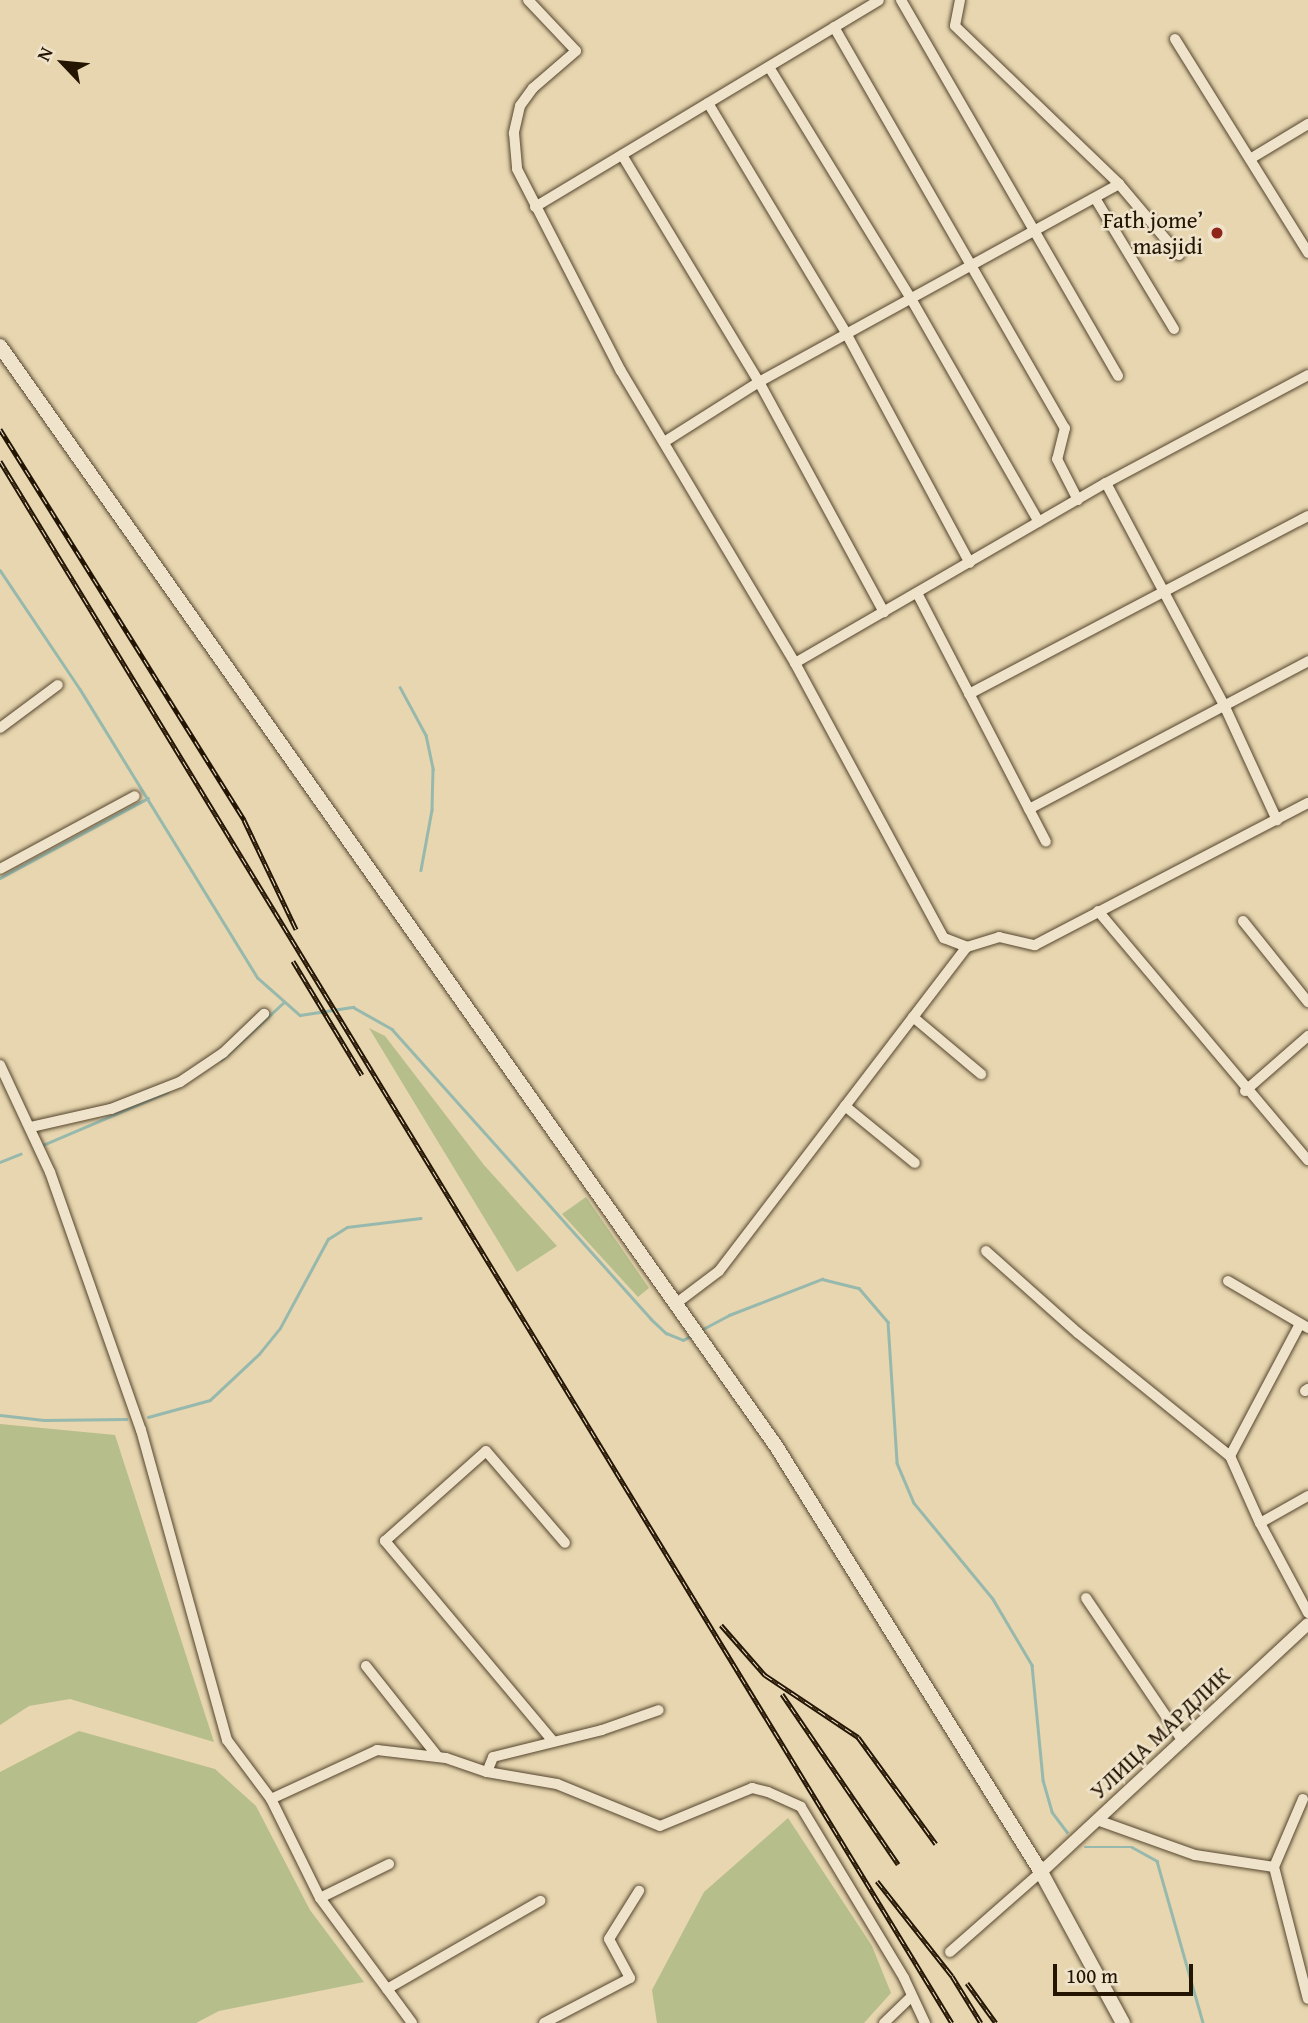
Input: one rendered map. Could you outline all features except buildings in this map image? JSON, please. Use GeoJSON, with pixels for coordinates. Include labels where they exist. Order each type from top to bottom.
{"type":"FeatureCollection","features":[{"type":"Feature","properties":{"kind":"main road"},"geometry":{"type":"LineString","coordinates":[[0,346],[444,981],[690,1318],[824,1519],[1041,1872],[1123,2023]]}},
{"type":"Feature","properties":{"kind":"street"},"geometry":{"type":"LineString","coordinates":[[528,0],[576,51],[533,88],[520,106],[514,133],[517,169],[535,207],[664,442],[795,663],[944,938],[967,947]]}},
{"type":"Feature","properties":{"kind":"street"},"geometry":{"type":"LineString","coordinates":[[535,207],[879,0]]}},
{"type":"Feature","properties":{"kind":"street"},"geometry":{"type":"LineString","coordinates":[[901,0],[1118,376]]}},
{"type":"Feature","properties":{"kind":"street"},"geometry":{"type":"LineString","coordinates":[[960,0],[955,26],[1119,184],[1179,255]]}},
{"type":"Feature","properties":{"kind":"street"},"geometry":{"type":"LineString","coordinates":[[834,27],[1066,428],[1057,459],[1078,500]]}},
{"type":"Feature","properties":{"kind":"street"},"geometry":{"type":"LineString","coordinates":[[1175,39],[1307,249]]}},
{"type":"Feature","properties":{"kind":"street"},"geometry":{"type":"LineString","coordinates":[[769,67],[910,297],[1039,522]]}},
{"type":"Feature","properties":{"kind":"street"},"geometry":{"type":"LineString","coordinates":[[708,103],[846,333],[970,563]]}},
{"type":"Feature","properties":{"kind":"street"},"geometry":{"type":"LineString","coordinates":[[1250,159],[1308,124]]}},
{"type":"Feature","properties":{"kind":"street"},"geometry":{"type":"LineString","coordinates":[[622,155],[759,382],[884,611]]}},
{"type":"Feature","properties":{"kind":"street"},"geometry":{"type":"LineString","coordinates":[[664,442],[759,382],[1119,184]]}},
{"type":"Feature","properties":{"kind":"street"},"geometry":{"type":"LineString","coordinates":[[1095,198],[1174,329]]}},
{"type":"Feature","properties":{"kind":"street"},"geometry":{"type":"LineString","coordinates":[[795,663],[1106,483],[1308,374]]}},
{"type":"Feature","properties":{"kind":"street"},"geometry":{"type":"LineString","coordinates":[[1106,483],[1224,705],[1277,820]]}},
{"type":"Feature","properties":{"kind":"street"},"geometry":{"type":"LineString","coordinates":[[969,694],[1308,516]]}},
{"type":"Feature","properties":{"kind":"street"},"geometry":{"type":"LineString","coordinates":[[917,593],[1046,842]]}},
{"type":"Feature","properties":{"kind":"street"},"geometry":{"type":"LineString","coordinates":[[1029,809],[1308,661]]}},
{"type":"Feature","properties":{"kind":"street"},"geometry":{"type":"LineString","coordinates":[[0,728],[58,685]]}},
{"type":"Feature","properties":{"kind":"street"},"geometry":{"type":"LineString","coordinates":[[0,869],[135,796]]}},
{"type":"Feature","properties":{"kind":"street"},"geometry":{"type":"LineString","coordinates":[[678,1301],[719,1271],[967,947],[999,937],[1035,945],[1308,803]]}},
{"type":"Feature","properties":{"kind":"street"},"geometry":{"type":"LineString","coordinates":[[1098,911],[1245,1091],[1308,1160]]}},
{"type":"Feature","properties":{"kind":"street"},"geometry":{"type":"LineString","coordinates":[[1243,921],[1308,1002]]}},
{"type":"Feature","properties":{"kind":"street"},"geometry":{"type":"LineString","coordinates":[[31,1127],[111,1109],[180,1082],[223,1053],[264,1014]]}},
{"type":"Feature","properties":{"kind":"street"},"geometry":{"type":"LineString","coordinates":[[913,1017],[981,1074]]}},
{"type":"Feature","properties":{"kind":"street"},"geometry":{"type":"LineString","coordinates":[[1245,1091],[1308,1036]]}},
{"type":"Feature","properties":{"kind":"street"},"geometry":{"type":"LineString","coordinates":[[0,1065],[31,1127],[141,1430],[227,1740],[271,1799],[320,1898],[412,2023]]}},
{"type":"Feature","properties":{"kind":"street"},"geometry":{"type":"LineString","coordinates":[[845,1106],[915,1163]]}},
{"type":"Feature","properties":{"kind":"street"},"geometry":{"type":"LineString","coordinates":[[986,1251],[1078,1333],[1230,1456],[1260,1523],[1308,1612]]}},
{"type":"Feature","properties":{"kind":"street"},"geometry":{"type":"LineString","coordinates":[[1228,1281],[1304,1326],[1230,1456]]}},
{"type":"Feature","properties":{"kind":"street"},"geometry":{"type":"LineString","coordinates":[[552,1740],[385,1541],[486,1451],[565,1543]]}},
{"type":"Feature","properties":{"kind":"street"},"geometry":{"type":"LineString","coordinates":[[1260,1523],[1308,1496]]}},
{"type":"Feature","properties":{"kind":"street"},"geometry":{"type":"LineString","coordinates":[[1086,1598],[1183,1741]]}},
{"type":"Feature","properties":{"kind":"street","name":"УЛИЦА МАРДЛИК"},"geometry":{"type":"LineString","coordinates":[[1041,1872],[1308,1624]]}},
{"type":"Feature","properties":{"kind":"street"},"geometry":{"type":"LineString","coordinates":[[366,1666],[438,1757]]}},
{"type":"Feature","properties":{"kind":"street"},"geometry":{"type":"LineString","coordinates":[[487,1772],[493,1757],[552,1740],[603,1730],[659,1710]]}},
{"type":"Feature","properties":{"kind":"street"},"geometry":{"type":"LineString","coordinates":[[271,1799],[377,1750],[438,1757],[487,1772],[557,1784],[660,1826],[751,1788],[801,1807],[904,1978],[910,1998],[925,2023]]}},
{"type":"Feature","properties":{"kind":"street"},"geometry":{"type":"LineString","coordinates":[[1303,1799],[1274,1867],[1308,2000]]}},
{"type":"Feature","properties":{"kind":"street"},"geometry":{"type":"LineString","coordinates":[[1097,1820],[1195,1855],[1274,1867]]}},
{"type":"Feature","properties":{"kind":"street"},"geometry":{"type":"LineString","coordinates":[[320,1898],[389,1864]]}},
{"type":"Feature","properties":{"kind":"street"},"geometry":{"type":"LineString","coordinates":[[950,1952],[1041,1872]]}},
{"type":"Feature","properties":{"kind":"street"},"geometry":{"type":"LineString","coordinates":[[544,2023],[630,1978],[609,1939],[639,1891]]}},
{"type":"Feature","properties":{"kind":"street"},"geometry":{"type":"LineString","coordinates":[[387,1989],[540,1901]]}},
{"type":"Feature","properties":{"kind":"street"},"geometry":{"type":"LineString","coordinates":[[884,2023],[910,1998]]}},
{"type":"Feature","properties":{"kind":"green space"},"geometry":{"type":"Polygon","coordinates":[[[369,1028],[385,1036],[484,1165],[557,1246],[517,1272],[369,1028]]]}},
{"type":"Feature","properties":{"kind":"green space"},"geometry":{"type":"Polygon","coordinates":[[[586,1197],[649,1288],[638,1297],[562,1214],[586,1197]]]}},
{"type":"Feature","properties":{"kind":"green space"},"geometry":{"type":"Polygon","coordinates":[[[0,1424],[115,1435],[214,1742],[70,1699],[29,1706],[0,1725],[0,1424]]]}},
{"type":"Feature","properties":{"kind":"green space"},"geometry":{"type":"Polygon","coordinates":[[[79,1731],[215,1769],[256,1806],[310,1910],[364,1982],[219,2011],[196,2023],[0,2023],[0,1772],[79,1731]]]}},
{"type":"Feature","properties":{"kind":"green space"},"geometry":{"type":"Polygon","coordinates":[[[788,1818],[872,1946],[891,1993],[864,2023],[657,2023],[652,1990],[704,1892],[788,1818]]]}},
{"type":"Feature","properties":{"kind":"waterway"},"geometry":{"type":"LineString","coordinates":[[0,570],[80,689],[258,978],[300,1015],[353,1007],[392,1029],[651,1319],[666,1333],[683,1340],[692,1335]]}},
{"type":"Feature","properties":{"kind":"waterway"},"geometry":{"type":"LineString","coordinates":[[400,687],[426,735],[433,769],[432,810],[421,870]]}},
{"type":"Feature","properties":{"kind":"waterway"},"geometry":{"type":"LineString","coordinates":[[0,878],[148,798]]}},
{"type":"Feature","properties":{"kind":"waterway"},"geometry":{"type":"LineString","coordinates":[[221,1060],[283,1003]]}},
{"type":"Feature","properties":{"kind":"waterway"},"geometry":{"type":"LineString","coordinates":[[43,1145],[167,1092]]}},
{"type":"Feature","properties":{"kind":"waterway"},"geometry":{"type":"LineString","coordinates":[[0,1162],[20,1154]]}},
{"type":"Feature","properties":{"kind":"waterway"},"geometry":{"type":"LineString","coordinates":[[148,1417],[210,1400],[259,1354],[280,1328],[328,1239],[347,1227],[420,1218]]}},
{"type":"Feature","properties":{"kind":"waterway"},"geometry":{"type":"LineString","coordinates":[[701,1330],[729,1315],[822,1279],[859,1288],[888,1322],[897,1463],[914,1503],[993,1599],[1032,1665],[1043,1780],[1052,1812],[1067,1832]]}},
{"type":"Feature","properties":{"kind":"waterway"},"geometry":{"type":"LineString","coordinates":[[0,1415],[44,1420],[126,1419]]}},
{"type":"Feature","properties":{"kind":"waterway"},"geometry":{"type":"LineString","coordinates":[[1085,1847],[1132,1847],[1157,1861],[1203,2023]]}},
{"type":"Feature","properties":{"kind":"railway"},"geometry":{"type":"LineString","coordinates":[[0,429],[244,820],[296,929]]}},
{"type":"Feature","properties":{"kind":"railway"},"geometry":{"type":"LineString","coordinates":[[0,461],[952,2023]]}},
{"type":"Feature","properties":{"kind":"railway"},"geometry":{"type":"LineString","coordinates":[[293,961],[362,1075]]}},
{"type":"Feature","properties":{"kind":"railway"},"geometry":{"type":"LineString","coordinates":[[721,1625],[765,1675],[858,1737],[936,1844]]}},
{"type":"Feature","properties":{"kind":"railway"},"geometry":{"type":"LineString","coordinates":[[782,1694],[898,1864]]}},
{"type":"Feature","properties":{"kind":"railway"},"geometry":{"type":"LineString","coordinates":[[877,1881],[952,1976],[981,2023]]}},
{"type":"Feature","properties":{"kind":"railway"},"geometry":{"type":"LineString","coordinates":[[967,1983],[996,2023]]}},
{"type":"Feature","properties":{"kind":"place","name":"Fath jome’ masjidi"},"geometry":{"type":"Point","coordinates":[1217,233]}}]}
